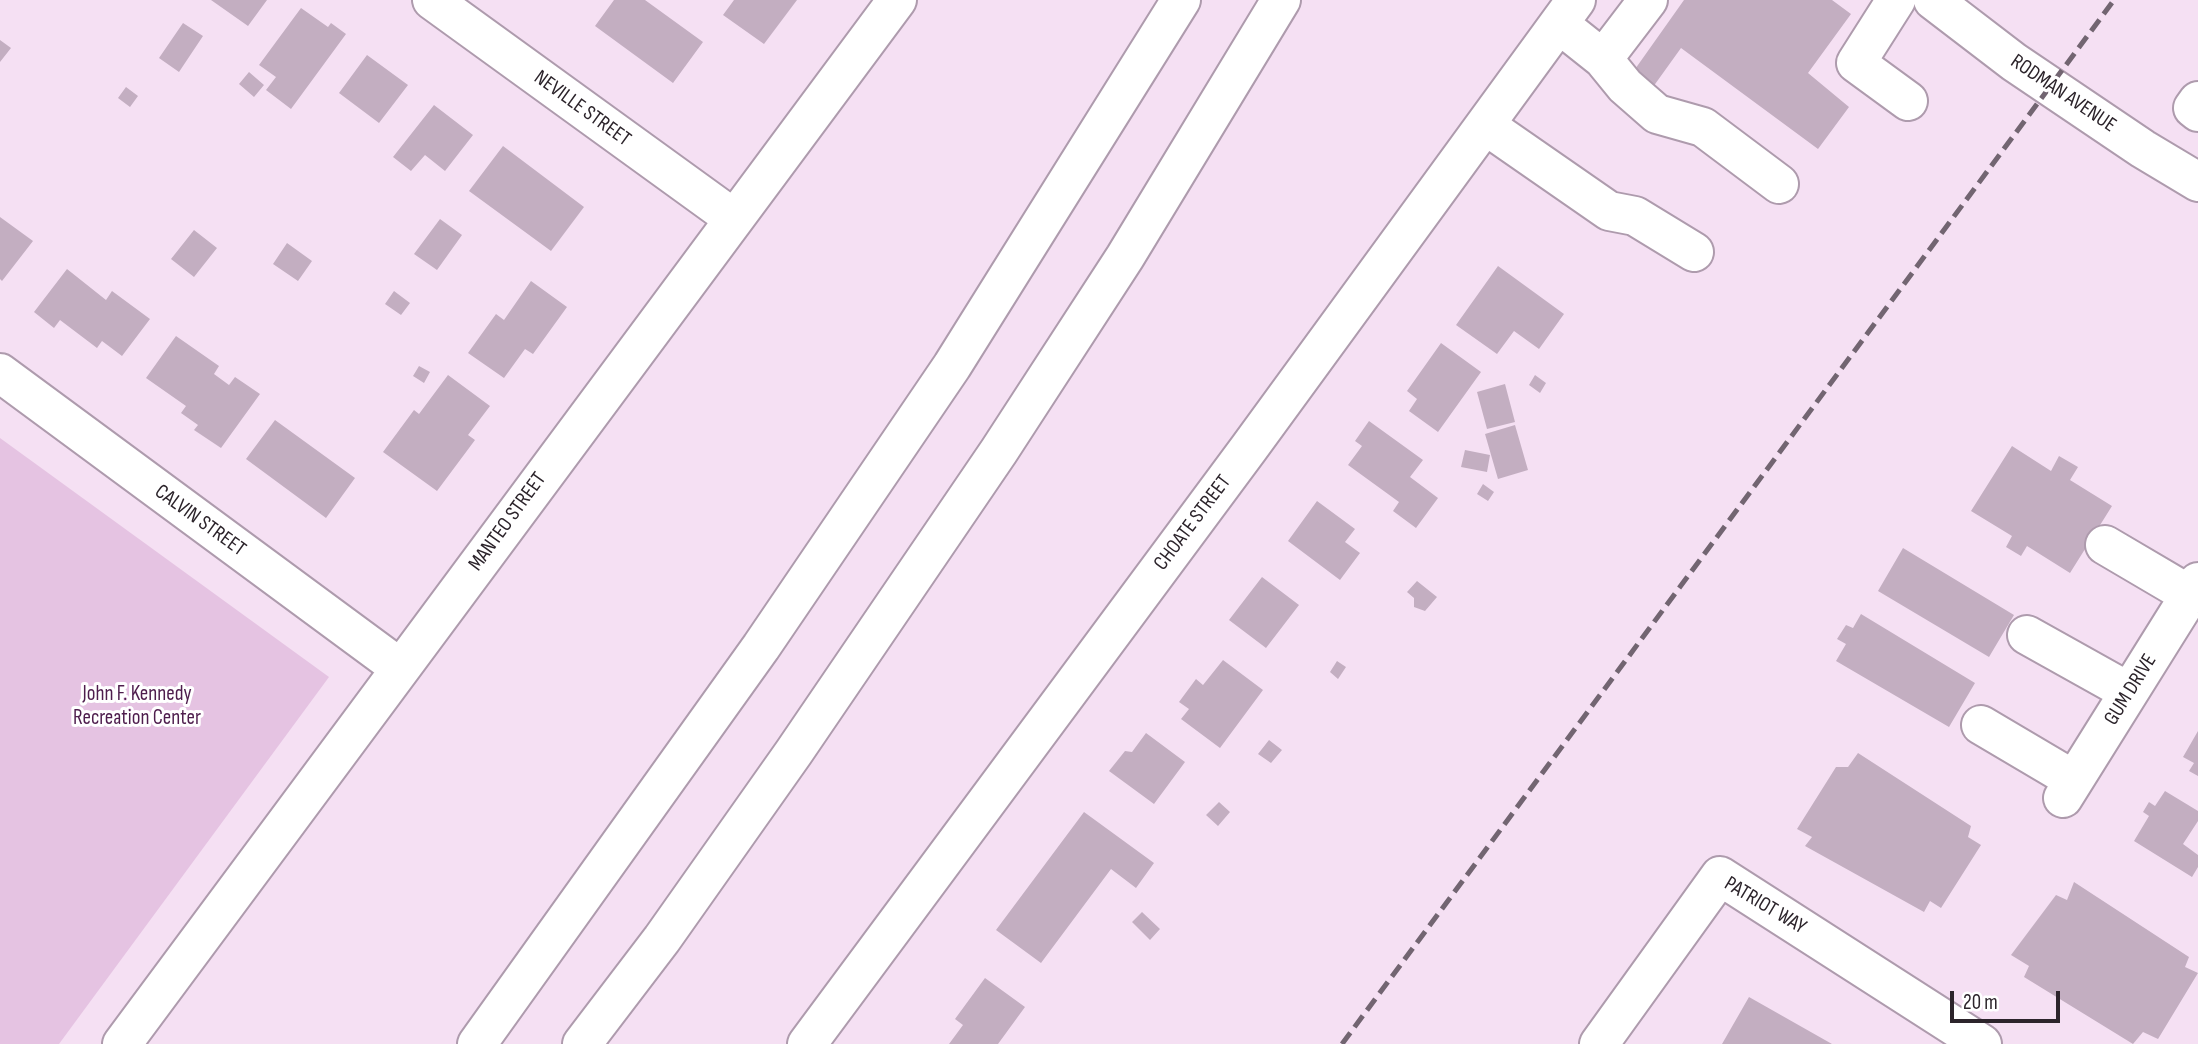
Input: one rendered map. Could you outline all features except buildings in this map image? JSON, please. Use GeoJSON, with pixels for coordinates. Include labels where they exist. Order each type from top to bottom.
{"type":"FeatureCollection","features":[{"type":"Feature","properties":{"kind":"main road","name":"NEVILLE STREET"},"geometry":{"type":"LineString","coordinates":[[432,0],[733,218]]}},
{"type":"Feature","properties":{"kind":"main road","name":"MANTEO STREET"},"geometry":{"type":"LineString","coordinates":[[122,1044],[897,0]]}},
{"type":"Feature","properties":{"kind":"main road"},"geometry":{"type":"LineString","coordinates":[[477,1044],[761,647],[944,377],[1181,0]]}},
{"type":"Feature","properties":{"kind":"main road"},"geometry":{"type":"LineString","coordinates":[[582,1044],[662,939],[794,752],[999,451],[1125,257],[1281,0]]}},
{"type":"Feature","properties":{"kind":"main road"},"geometry":{"type":"LineString","coordinates":[[1603,59],[1648,0]]}},
{"type":"Feature","properties":{"kind":"main road"},"geometry":{"type":"LineString","coordinates":[[1896,0],[1856,62],[1908,101]]}},
{"type":"Feature","properties":{"kind":"main road","name":"RODMAN AVENUE"},"geometry":{"type":"LineString","coordinates":[[1933,0],[1975,12],[2014,62],[2193,169]]}},
{"type":"Feature","properties":{"kind":"main road"},"geometry":{"type":"LineString","coordinates":[[1568,12],[1625,86],[1657,114],[1703,127],[1779,184]]}},
{"type":"Feature","properties":{"kind":"main road","name":"CHOATE STREET"},"geometry":{"type":"LineString","coordinates":[[807,1044],[1568,12]]}},
{"type":"Feature","properties":{"kind":"main road"},"geometry":{"type":"LineString","coordinates":[[2198,101],[2193,108],[2198,112]]}},
{"type":"Feature","properties":{"kind":"main road"},"geometry":{"type":"LineString","coordinates":[[1485,125],[1609,211],[1636,216],[1694,252]]}},
{"type":"Feature","properties":{"kind":"main road","name":"CALVIN STREET"},"geometry":{"type":"LineString","coordinates":[[0,373],[400,668]]}},
{"type":"Feature","properties":{"kind":"main road"},"geometry":{"type":"LineString","coordinates":[[2105,545],[2194,589]]}},
{"type":"Feature","properties":{"kind":"main road","name":"GUM DRIVE"},"geometry":{"type":"LineString","coordinates":[[1982,725],[2068,789],[2194,589]]}},
{"type":"Feature","properties":{"kind":"main road"},"geometry":{"type":"LineString","coordinates":[[2027,635],[2129,692]]}},
{"type":"Feature","properties":{"kind":"main road","name":"PATRIOT WAY"},"geometry":{"type":"LineString","coordinates":[[1599,1044],[1720,876],[1982,1044]]}},
{"type":"Feature","properties":{"kind":"green space","name":"John F. Kennedy Recreation Center"},"geometry":{"type":"Polygon","coordinates":[[[0,438],[329,677],[59,1044],[0,1044],[0,438]]]}},
{"type":"Feature","properties":{"kind":"railway"},"geometry":{"type":"LineString","coordinates":[[1342,1044],[2114,0]]}}]}
